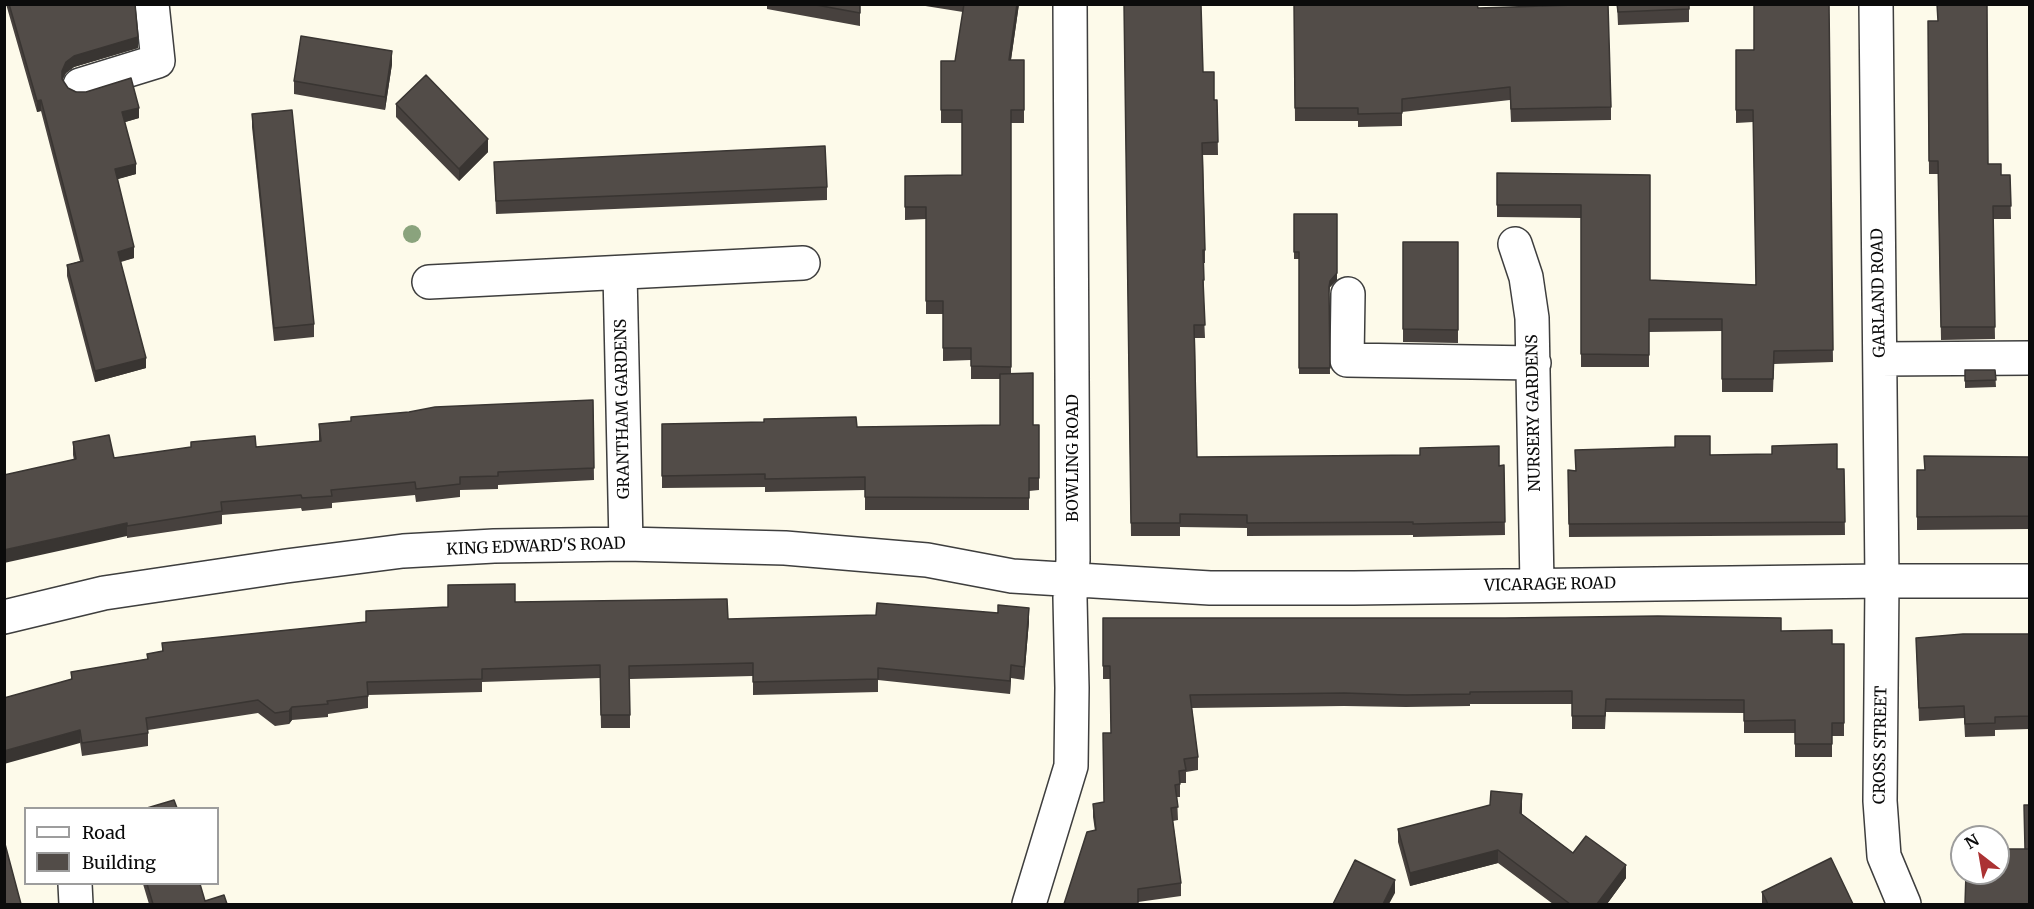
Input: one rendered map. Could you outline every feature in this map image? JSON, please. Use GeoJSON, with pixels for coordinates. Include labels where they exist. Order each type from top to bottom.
{"type":"FeatureCollection","features":[{"type":"Feature","properties":{"kind":"street"},"geometry":{"type":"LineString","coordinates":[[80,85],[158,61],[152,4]]}},
{"type":"Feature","properties":{"kind":"street","name":"BOWLING ROAD"},"geometry":{"type":"LineString","coordinates":[[1029,904],[1071,766],[1073,549],[1070,4]]}},
{"type":"Feature","properties":{"kind":"street","name":"GARLAND ROAD"},"geometry":{"type":"LineString","coordinates":[[1876,4],[1882,581]]}},
{"type":"Feature","properties":{"kind":"street","name":"NURSERY GARDENS"},"geometry":{"type":"LineString","coordinates":[[1515,244],[1526,277],[1532,318],[1537,585]]}},
{"type":"Feature","properties":{"kind":"street"},"geometry":{"type":"LineString","coordinates":[[429,282],[803,263]]}},
{"type":"Feature","properties":{"kind":"street","name":"GRANTHAM GARDENS"},"geometry":{"type":"LineString","coordinates":[[620,273],[626,544]]}},
{"type":"Feature","properties":{"kind":"street"},"geometry":{"type":"LineString","coordinates":[[1348,294],[1347,360],[1534,363]]}},
{"type":"Feature","properties":{"kind":"street"},"geometry":{"type":"LineString","coordinates":[[1880,359],[2030,358]]}},
{"type":"Feature","properties":{"kind":"street","name":"KING EDWARD'S ROAD"},"geometry":{"type":"LineString","coordinates":[[4,617],[115,592],[286,566],[391,553],[494,546],[626,544],[785,548],[927,560],[1012,576],[1072,579]]}},
{"type":"Feature","properties":{"kind":"street","name":"VICARAGE ROAD"},"geometry":{"type":"LineString","coordinates":[[1072,579],[1210,588],[2030,581]]}},
{"type":"Feature","properties":{"kind":"street","name":"CROSS STREET"},"geometry":{"type":"LineString","coordinates":[[1882,581],[1880,801],[1884,856],[1904,904]]}},
{"type":"Feature","properties":{"kind":"street"},"geometry":{"type":"LineString","coordinates":[[75,885],[76,904]]}},
{"type":"Feature","properties":{"kind":"building"},"geometry":{"type":"Polygon","coordinates":[[[9,4],[135,4],[138,37],[74,56],[66,62],[62,71],[62,79],[68,88],[76,92],[86,92],[131,78],[139,108],[122,112],[136,164],[115,169],[134,247],[118,252],[146,358],[95,371],[67,265],[83,261],[41,100],[37,101],[9,4]]]}},
{"type":"Feature","properties":{"kind":"building"},"geometry":{"type":"Polygon","coordinates":[[[811,4],[860,4],[860,13],[811,4]]]}},
{"type":"Feature","properties":{"kind":"building"},"geometry":{"type":"Polygon","coordinates":[[[964,4],[1017,4],[1009,60],[1024,60],[1024,110],[1011,110],[1011,367],[971,366],[971,348],[943,348],[943,301],[926,301],[926,207],[905,207],[905,176],[962,175],[962,110],[941,110],[941,61],[955,61],[964,4]]]}},
{"type":"Feature","properties":{"kind":"building"},"geometry":{"type":"Polygon","coordinates":[[[1124,4],[1201,5],[1203,72],[1214,72],[1218,142],[1202,143],[1205,325],[1194,325],[1197,457],[1420,455],[1420,448],[1499,446],[1499,466],[1504,465],[1505,522],[1247,523],[1247,515],[1180,514],[1180,523],[1131,523],[1124,4]]]}},
{"type":"Feature","properties":{"kind":"building"},"geometry":{"type":"Polygon","coordinates":[[[1294,4],[1477,4],[1478,8],[1608,4],[1611,107],[1511,109],[1510,87],[1402,99],[1402,113],[1358,114],[1358,108],[1295,108],[1294,4]]]}},
{"type":"Feature","properties":{"kind":"building"},"geometry":{"type":"Polygon","coordinates":[[[1617,4],[1689,4],[1689,9],[1618,12],[1617,4]]]}},
{"type":"Feature","properties":{"kind":"building"},"geometry":{"type":"Polygon","coordinates":[[[1754,4],[1829,4],[1833,350],[1774,351],[1773,379],[1722,379],[1722,319],[1649,319],[1649,355],[1581,354],[1581,205],[1497,205],[1497,173],[1650,175],[1650,280],[1756,285],[1753,110],[1736,110],[1736,50],[1754,50],[1754,4]]]}},
{"type":"Feature","properties":{"kind":"building"},"geometry":{"type":"Polygon","coordinates":[[[1937,4],[1987,4],[1988,164],[2001,164],[2001,175],[2010,175],[2011,206],[1993,206],[1995,327],[1941,327],[1938,161],[1929,161],[1928,21],[1938,21],[1937,4]]]}},
{"type":"Feature","properties":{"kind":"building"},"geometry":{"type":"Polygon","coordinates":[[[301,36],[392,51],[385,97],[294,81],[301,36]]]}},
{"type":"Feature","properties":{"kind":"building"},"geometry":{"type":"Polygon","coordinates":[[[426,75],[488,139],[459,169],[396,104],[426,75]]]}},
{"type":"Feature","properties":{"kind":"building"},"geometry":{"type":"Polygon","coordinates":[[[292,110],[314,324],[274,328],[252,114],[292,110]]]}},
{"type":"Feature","properties":{"kind":"building"},"geometry":{"type":"Polygon","coordinates":[[[825,146],[827,187],[496,201],[494,162],[825,146]]]}},
{"type":"Feature","properties":{"kind":"building"},"geometry":{"type":"Polygon","coordinates":[[[1294,214],[1337,214],[1337,273],[1330,281],[1329,287],[1330,368],[1299,368],[1299,252],[1294,252],[1294,214]]]}},
{"type":"Feature","properties":{"kind":"building"},"geometry":{"type":"Polygon","coordinates":[[[1403,242],[1458,242],[1458,330],[1403,329],[1403,242]]]}},
{"type":"Feature","properties":{"kind":"building"},"geometry":{"type":"Polygon","coordinates":[[[1965,370],[1995,370],[1996,380],[1965,381],[1965,370]]]}},
{"type":"Feature","properties":{"kind":"building"},"geometry":{"type":"Polygon","coordinates":[[[1033,373],[1033,425],[1039,425],[1039,478],[1029,478],[1029,498],[865,497],[865,477],[765,479],[765,474],[662,476],[662,424],[856,417],[857,427],[1000,425],[1000,374],[1033,373]]]}},
{"type":"Feature","properties":{"kind":"building"},"geometry":{"type":"Polygon","coordinates":[[[593,400],[594,468],[498,472],[498,476],[460,477],[460,484],[416,489],[415,482],[331,490],[332,496],[302,498],[301,495],[221,502],[222,511],[127,526],[127,523],[4,550],[4,475],[76,459],[73,442],[109,435],[114,458],[191,447],[191,442],[255,436],[256,447],[321,441],[319,424],[351,421],[351,417],[409,412],[435,407],[593,400]]]}},
{"type":"Feature","properties":{"kind":"building"},"geometry":{"type":"Polygon","coordinates":[[[1675,436],[1710,436],[1710,455],[1772,454],[1772,446],[1837,444],[1837,469],[1844,469],[1845,522],[1569,524],[1568,470],[1576,471],[1575,450],[1675,447],[1675,436]]]}},
{"type":"Feature","properties":{"kind":"building"},"geometry":{"type":"Polygon","coordinates":[[[1924,456],[2030,457],[2030,516],[1917,517],[1917,470],[1925,470],[1924,456]]]}},
{"type":"Feature","properties":{"kind":"building"},"geometry":{"type":"Polygon","coordinates":[[[515,584],[515,602],[727,599],[728,619],[876,615],[877,603],[998,613],[998,605],[1029,608],[1024,667],[1011,665],[1010,681],[878,668],[878,679],[753,682],[753,663],[629,666],[630,715],[601,715],[600,665],[482,669],[482,679],[367,682],[368,696],[327,701],[328,704],[292,707],[289,711],[275,713],[258,700],[146,718],[148,733],[82,743],[80,730],[4,751],[4,698],[72,679],[71,672],[148,659],[147,654],[163,651],[162,643],[366,622],[366,611],[448,607],[448,585],[515,584]]]}},
{"type":"Feature","properties":{"kind":"building"},"geometry":{"type":"Polygon","coordinates":[[[1658,616],[1781,618],[1781,631],[1832,630],[1832,644],[1844,644],[1844,723],[1832,723],[1832,744],[1795,744],[1795,720],[1744,721],[1744,700],[1606,699],[1605,716],[1572,716],[1572,691],[1406,695],[1344,693],[1190,695],[1198,757],[1184,759],[1186,770],[1179,771],[1180,784],[1175,785],[1178,807],[1171,808],[1181,883],[1138,889],[1138,904],[1064,904],[1087,832],[1096,830],[1093,804],[1104,802],[1103,733],[1111,733],[1110,666],[1103,666],[1103,618],[1658,616]]]}},
{"type":"Feature","properties":{"kind":"building"},"geometry":{"type":"Polygon","coordinates":[[[1963,634],[2030,634],[2030,716],[1995,717],[1995,723],[1965,724],[1964,706],[1919,708],[1916,638],[1963,634]]]}},
{"type":"Feature","properties":{"kind":"building"},"geometry":{"type":"Polygon","coordinates":[[[1491,791],[1522,794],[1520,813],[1573,853],[1586,836],[1626,865],[1597,904],[1570,904],[1498,850],[1410,873],[1398,829],[1490,805],[1491,791]]]}},
{"type":"Feature","properties":{"kind":"building"},"geometry":{"type":"Polygon","coordinates":[[[174,800],[177,807],[150,807],[174,800]]]}},
{"type":"Feature","properties":{"kind":"building"},"geometry":{"type":"Polygon","coordinates":[[[2024,805],[2030,805],[2030,849],[2025,849],[2024,805]]]}},
{"type":"Feature","properties":{"kind":"building"},"geometry":{"type":"Polygon","coordinates":[[[5,844],[21,904],[4,904],[5,844]]]}},
{"type":"Feature","properties":{"kind":"building"},"geometry":{"type":"Polygon","coordinates":[[[2010,849],[2030,849],[2030,904],[1965,904],[1966,885],[2010,885],[2010,849]]]}},
{"type":"Feature","properties":{"kind":"building"},"geometry":{"type":"Polygon","coordinates":[[[1831,858],[1853,904],[1768,904],[1762,892],[1831,858]]]}},
{"type":"Feature","properties":{"kind":"building"},"geometry":{"type":"Polygon","coordinates":[[[1355,860],[1395,880],[1383,904],[1333,904],[1355,860]]]}},
{"type":"Feature","properties":{"kind":"building"},"geometry":{"type":"Polygon","coordinates":[[[147,885],[200,885],[205,901],[224,895],[227,904],[153,904],[147,885]]]}}]}
